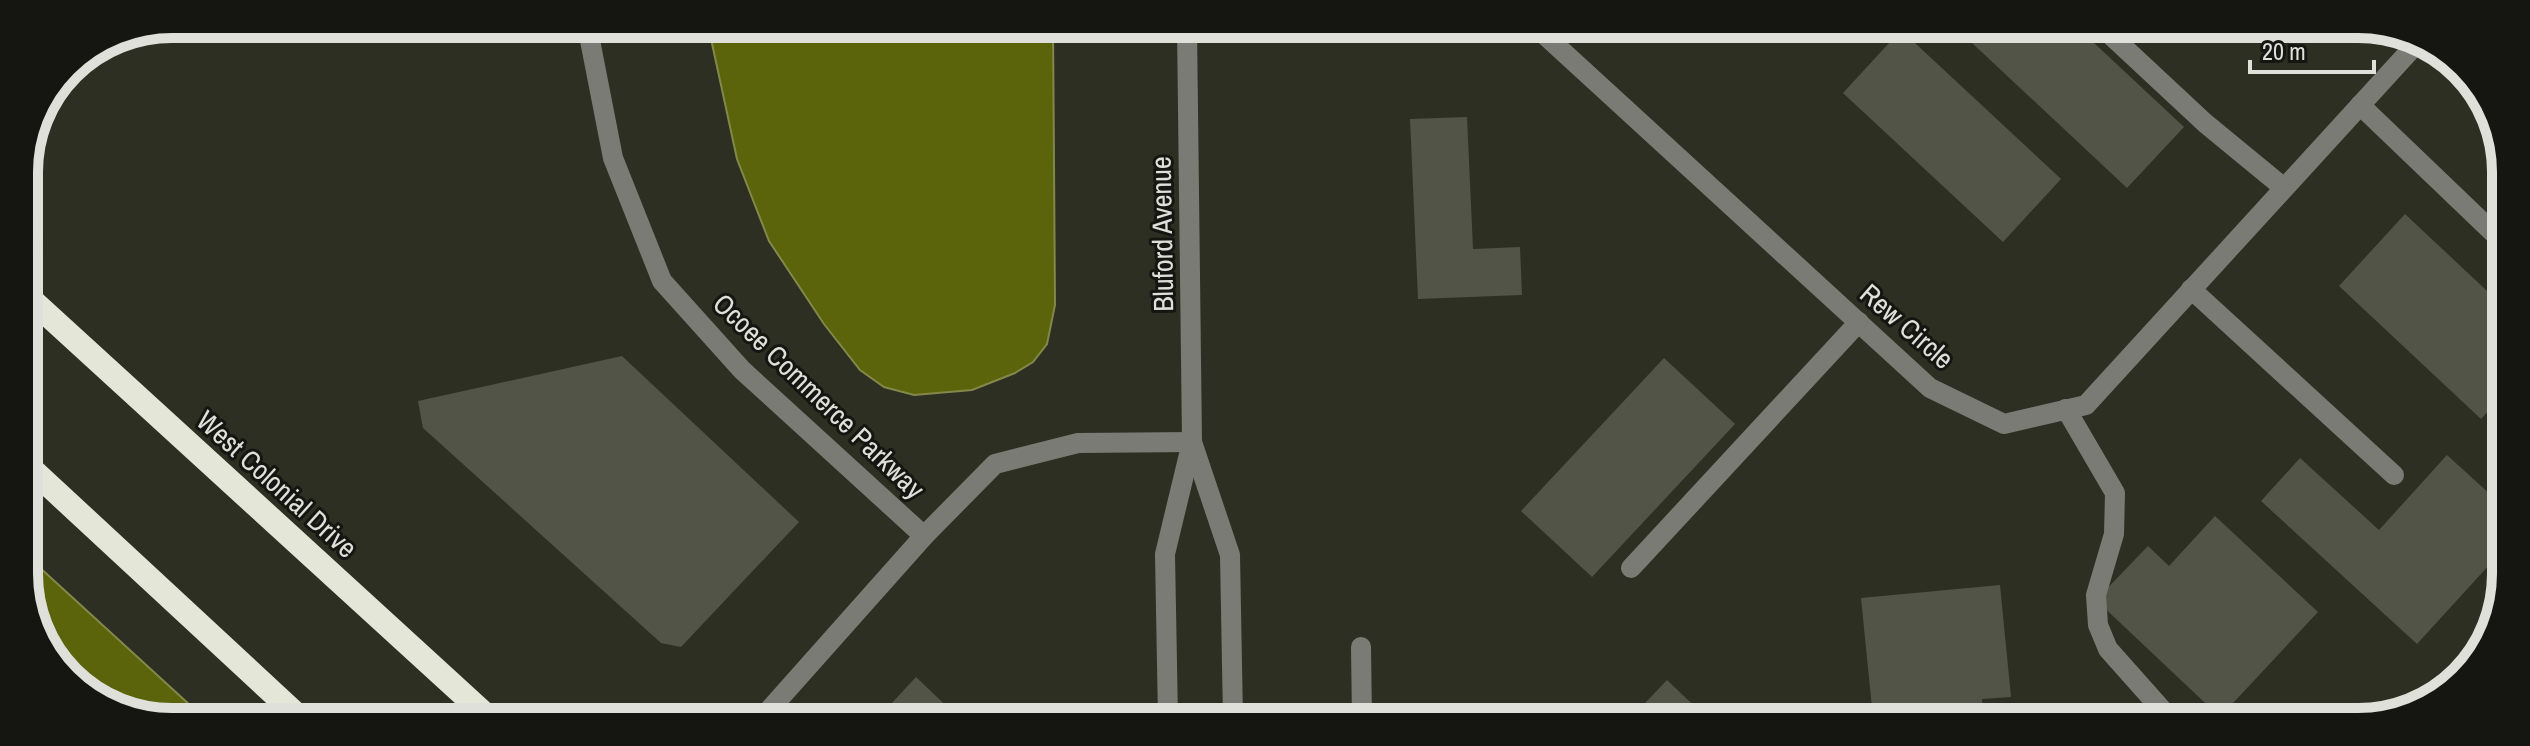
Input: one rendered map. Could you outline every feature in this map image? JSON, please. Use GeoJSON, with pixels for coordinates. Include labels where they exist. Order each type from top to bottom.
{"type":"FeatureCollection","features":[{"type":"Feature","properties":{"kind":"highway","name":"West Colonial Drive"},"geometry":{"type":"LineString","coordinates":[[38,306],[478,708]]}},
{"type":"Feature","properties":{"kind":"highway"},"geometry":{"type":"LineString","coordinates":[[38,475],[289,708]]}},
{"type":"Feature","properties":{"kind":"street","name":"Ocoee Commerce Parkway"},"geometry":{"type":"LineString","coordinates":[[590,38],[613,158],[662,281],[742,370],[924,536]]}},
{"type":"Feature","properties":{"kind":"street","name":"Bluford Avenue"},"geometry":{"type":"LineString","coordinates":[[1168,708],[1165,554],[1192,442],[1187,38]]}},
{"type":"Feature","properties":{"kind":"street","name":"Rew Circle"},"geometry":{"type":"LineString","coordinates":[[1548,38],[1930,388],[2004,424],[2086,405],[2411,49]]}},
{"type":"Feature","properties":{"kind":"street"},"geometry":{"type":"LineString","coordinates":[[2114,38],[2205,123],[2284,188]]}},
{"type":"Feature","properties":{"kind":"street"},"geometry":{"type":"LineString","coordinates":[[2360,105],[2492,231]]}},
{"type":"Feature","properties":{"kind":"street"},"geometry":{"type":"LineString","coordinates":[[2191,289],[2394,475]]}},
{"type":"Feature","properties":{"kind":"street"},"geometry":{"type":"LineString","coordinates":[[1631,568],[1859,322]]}},
{"type":"Feature","properties":{"kind":"street"},"geometry":{"type":"LineString","coordinates":[[2066,409],[2115,493],[2114,534],[2096,595],[2098,625],[2108,649],[2160,708]]}},
{"type":"Feature","properties":{"kind":"street"},"geometry":{"type":"LineString","coordinates":[[771,708],[924,536],[995,464],[1078,443],[1192,442]]}},
{"type":"Feature","properties":{"kind":"street","name":"Bluford Avenue"},"geometry":{"type":"LineString","coordinates":[[1192,442],[1230,555],[1233,708]]}},
{"type":"Feature","properties":{"kind":"street"},"geometry":{"type":"LineString","coordinates":[[1361,647],[1362,708]]}},
{"type":"Feature","properties":{"kind":"shaded area"},"geometry":{"type":"Polygon","coordinates":[[[711,38],[1053,38],[1055,305],[1047,344],[1033,362],[1015,373],[972,390],[914,395],[884,387],[860,370],[824,324],[769,241],[737,159],[711,38]]]}},
{"type":"Feature","properties":{"kind":"shaded area"},"geometry":{"type":"Polygon","coordinates":[[[38,566],[193,708],[137,703],[121,698],[84,675],[61,648],[45,617],[38,566]]]}},
{"type":"Feature","properties":{"kind":"building"},"geometry":{"type":"Polygon","coordinates":[[[1894,38],[1910,38],[2061,179],[2003,242],[1843,93],[1894,38]]]}},
{"type":"Feature","properties":{"kind":"building"},"geometry":{"type":"Polygon","coordinates":[[[1967,38],[2089,38],[2184,127],[2127,188],[1967,38]]]}},
{"type":"Feature","properties":{"kind":"building"},"geometry":{"type":"Polygon","coordinates":[[[1467,117],[1473,249],[1520,247],[1522,295],[1418,299],[1410,119],[1467,117]]]}},
{"type":"Feature","properties":{"kind":"building"},"geometry":{"type":"Polygon","coordinates":[[[2405,214],[2492,296],[2492,407],[2481,419],[2339,286],[2405,214]]]}},
{"type":"Feature","properties":{"kind":"building"},"geometry":{"type":"Polygon","coordinates":[[[622,356],[799,522],[681,647],[661,643],[423,428],[418,401],[622,356]]]}},
{"type":"Feature","properties":{"kind":"building"},"geometry":{"type":"Polygon","coordinates":[[[1664,358],[1735,424],[1592,577],[1521,511],[1664,358]]]}},
{"type":"Feature","properties":{"kind":"building"},"geometry":{"type":"Polygon","coordinates":[[[2447,455],[2492,496],[2492,562],[2417,644],[2261,501],[2300,458],[2379,530],[2447,455]]]}},
{"type":"Feature","properties":{"kind":"building"},"geometry":{"type":"Polygon","coordinates":[[[2215,516],[2318,612],[2228,708],[2210,708],[2096,600],[2148,546],[2169,566],[2215,516]]]}},
{"type":"Feature","properties":{"kind":"building"},"geometry":{"type":"Polygon","coordinates":[[[2000,585],[2011,697],[1982,699],[1983,708],[1918,708],[1918,704],[1872,708],[1861,598],[2000,585]]]}},
{"type":"Feature","properties":{"kind":"building"},"geometry":{"type":"Polygon","coordinates":[[[916,677],[948,708],[887,708],[916,677]]]}},
{"type":"Feature","properties":{"kind":"building"},"geometry":{"type":"Polygon","coordinates":[[[1667,680],[1696,708],[1640,708],[1667,680]]]}}]}
